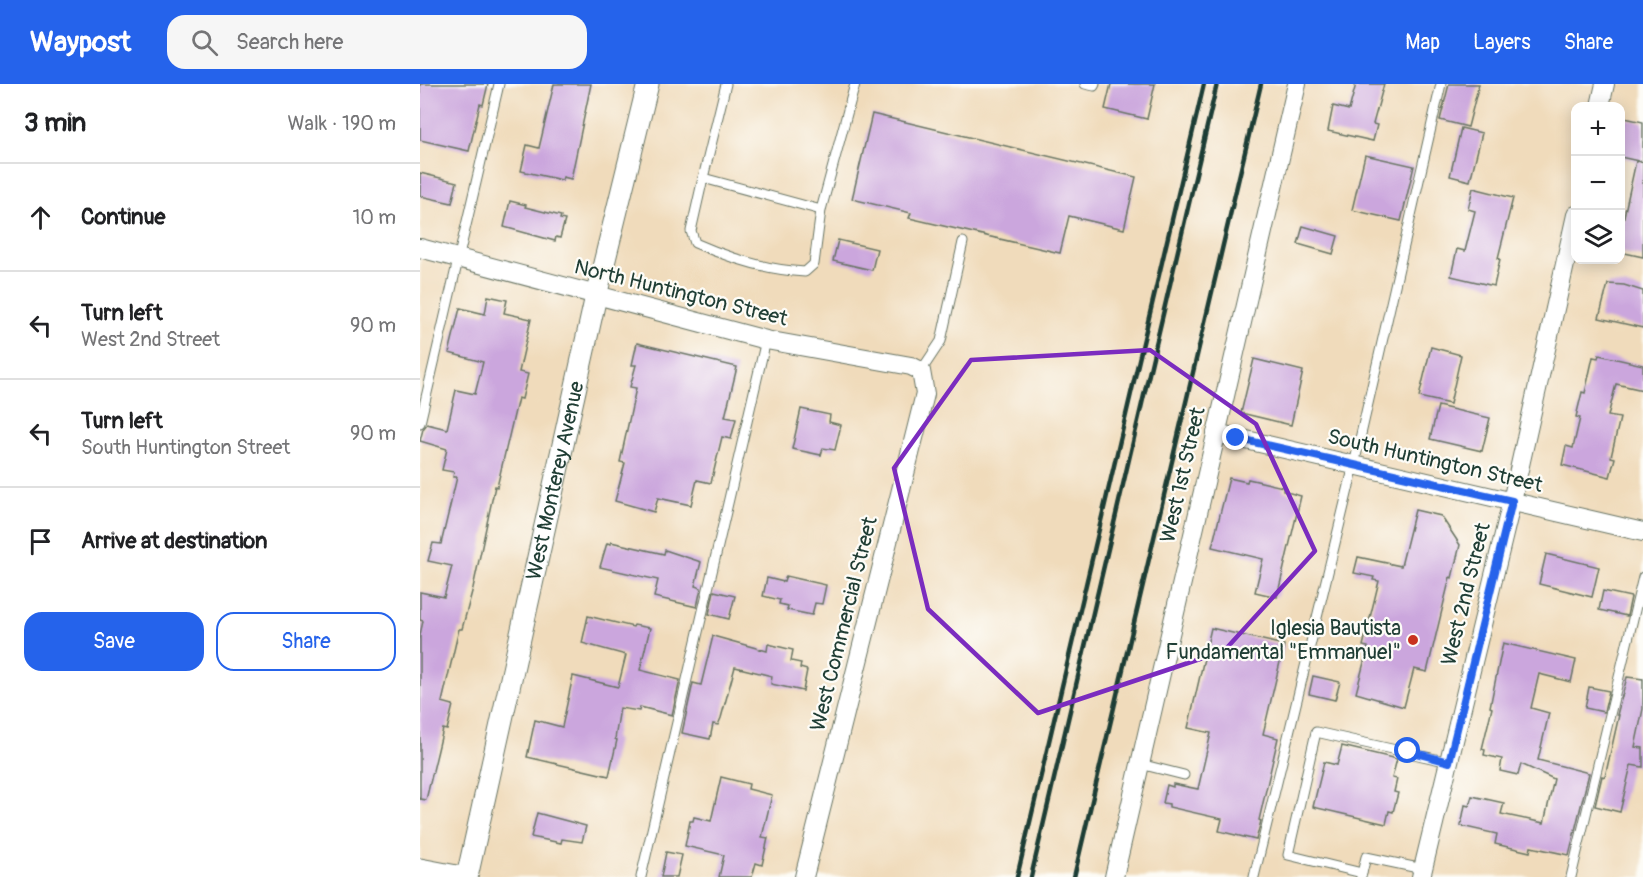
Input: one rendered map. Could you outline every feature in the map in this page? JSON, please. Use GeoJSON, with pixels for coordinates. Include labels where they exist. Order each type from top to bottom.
{"type":"FeatureCollection","features":[{"type":"Feature","properties":{"kind":"street","name":"West Monterey Avenue"},"geometry":{"type":"LineString","coordinates":[[464,877],[596,296],[648,84]]}},
{"type":"Feature","properties":{"kind":"street","name":"West 1st Street"},"geometry":{"type":"LineString","coordinates":[[1114,877],[1297,84]]}},
{"type":"Feature","properties":{"kind":"street"},"geometry":{"type":"LineString","coordinates":[[1601,102],[1605,84]]}},
{"type":"Feature","properties":{"kind":"street","name":"West 2nd Street"},"geometry":{"type":"LineString","coordinates":[[1422,873],[1512,501],[1571,233]]}},
{"type":"Feature","properties":{"kind":"street","name":"North Huntington Street"},"geometry":{"type":"LineString","coordinates":[[420,249],[766,340],[911,366],[923,376]]}},
{"type":"Feature","properties":{"kind":"street","name":"West Commercial Street"},"geometry":{"type":"LineString","coordinates":[[804,877],[925,394],[923,376]]}},
{"type":"Feature","properties":{"kind":"street","name":"South Huntington Street"},"geometry":{"type":"LineString","coordinates":[[1216,433],[1643,532]]}},
{"type":"Feature","properties":{"kind":"street"},"geometry":{"type":"LineString","coordinates":[[420,869],[464,877]]}},
{"type":"Feature","properties":{"kind":"lane"},"geometry":{"type":"LineString","coordinates":[[420,423],[499,84]]}},
{"type":"Feature","properties":{"kind":"lane"},"geometry":{"type":"LineString","coordinates":[[726,84],[691,231],[695,243],[722,255],[790,271],[805,272],[814,264],[821,210],[855,84]]}},
{"type":"Feature","properties":{"kind":"lane"},"geometry":{"type":"LineString","coordinates":[[1085,84],[1094,86],[1095,84]]}},
{"type":"Feature","properties":{"kind":"lane"},"geometry":{"type":"LineString","coordinates":[[1254,877],[1354,465],[1441,84]]}},
{"type":"Feature","properties":{"kind":"lane"},"geometry":{"type":"LineString","coordinates":[[703,178],[821,210]]}},
{"type":"Feature","properties":{"kind":"lane"},"geometry":{"type":"LineString","coordinates":[[923,376],[941,341],[963,242]]}},
{"type":"Feature","properties":{"kind":"lane"},"geometry":{"type":"LineString","coordinates":[[641,877],[766,340]]}},
{"type":"Feature","properties":{"kind":"lane"},"geometry":{"type":"LineString","coordinates":[[1571,877],[1643,577]]}},
{"type":"Feature","properties":{"kind":"lane"},"geometry":{"type":"LineString","coordinates":[[1422,873],[1366,857],[1361,875],[1288,855],[1316,732],[1449,762]]}},
{"type":"Feature","properties":{"kind":"lane"},"geometry":{"type":"LineString","coordinates":[[1140,764],[1184,775]]}},
{"type":"Feature","properties":{"kind":"highlighted area"},"geometry":{"type":"Polygon","coordinates":[[[1150,350],[1256,424],[1315,551],[1224,651],[1038,713],[928,609],[894,468],[971,360],[1150,350]]]}},
{"type":"Feature","properties":{"kind":"building"},"geometry":{"type":"Polygon","coordinates":[[[420,84],[488,84],[483,105],[480,104],[469,151],[420,140],[420,84]]]}},
{"type":"Feature","properties":{"kind":"building"},"geometry":{"type":"Polygon","coordinates":[[[554,84],[591,84],[571,179],[563,177],[562,180],[521,171],[527,145],[539,148],[554,84]]]}},
{"type":"Feature","properties":{"kind":"building"},"geometry":{"type":"Polygon","coordinates":[[[1111,84],[1155,84],[1147,119],[1105,109],[1111,84]]]}},
{"type":"Feature","properties":{"kind":"building"},"geometry":{"type":"Polygon","coordinates":[[[1356,84],[1384,84],[1373,124],[1377,125],[1373,141],[1328,131],[1333,106],[1349,110],[1356,84]]]}},
{"type":"Feature","properties":{"kind":"building"},"geometry":{"type":"Polygon","coordinates":[[[1449,84],[1479,84],[1468,127],[1440,120],[1449,84]]]}},
{"type":"Feature","properties":{"kind":"building"},"geometry":{"type":"Polygon","coordinates":[[[872,114],[1136,177],[1124,229],[1069,216],[1060,253],[909,218],[911,213],[852,199],[872,114]]]}},
{"type":"Feature","properties":{"kind":"building"},"geometry":{"type":"Polygon","coordinates":[[[1625,118],[1643,122],[1643,162],[1625,158],[1625,118]]]}},
{"type":"Feature","properties":{"kind":"building"},"geometry":{"type":"Polygon","coordinates":[[[1461,128],[1482,133],[1470,181],[1450,176],[1461,128]]]}},
{"type":"Feature","properties":{"kind":"building"},"geometry":{"type":"Polygon","coordinates":[[[1365,155],[1414,166],[1401,221],[1352,210],[1365,155]]]}},
{"type":"Feature","properties":{"kind":"building"},"geometry":{"type":"Polygon","coordinates":[[[1636,161],[1643,162],[1643,257],[1625,253],[1625,212],[1636,161]]]}},
{"type":"Feature","properties":{"kind":"building"},"geometry":{"type":"Polygon","coordinates":[[[420,173],[457,182],[452,203],[420,196],[420,173]]]}},
{"type":"Feature","properties":{"kind":"building"},"geometry":{"type":"Polygon","coordinates":[[[1473,188],[1513,198],[1498,258],[1500,259],[1494,286],[1451,276],[1457,249],[1465,251],[1475,211],[1468,209],[1473,188]]]}},
{"type":"Feature","properties":{"kind":"building"},"geometry":{"type":"Polygon","coordinates":[[[510,201],[561,216],[560,219],[565,220],[560,238],[556,237],[555,241],[504,227],[510,201]]]}},
{"type":"Feature","properties":{"kind":"building"},"geometry":{"type":"Polygon","coordinates":[[[1303,226],[1338,236],[1333,254],[1298,244],[1303,226]]]}},
{"type":"Feature","properties":{"kind":"building"},"geometry":{"type":"Polygon","coordinates":[[[838,240],[877,249],[872,270],[833,261],[838,240]]]}},
{"type":"Feature","properties":{"kind":"building"},"geometry":{"type":"Polygon","coordinates":[[[1608,284],[1624,285],[1643,291],[1643,328],[1599,318],[1608,284]]]}},
{"type":"Feature","properties":{"kind":"building"},"geometry":{"type":"Polygon","coordinates":[[[488,296],[507,300],[504,313],[531,319],[519,372],[528,374],[522,399],[518,398],[497,487],[495,486],[473,588],[462,629],[459,629],[442,702],[453,705],[447,730],[443,729],[426,800],[420,799],[420,635],[423,621],[420,620],[420,592],[444,597],[452,566],[428,561],[433,543],[441,544],[457,477],[453,477],[454,472],[442,470],[447,449],[420,441],[427,424],[447,429],[456,390],[475,394],[483,362],[449,353],[460,308],[485,314],[488,296]]]}},
{"type":"Feature","properties":{"kind":"building"},"geometry":{"type":"Polygon","coordinates":[[[637,343],[737,367],[725,417],[736,419],[731,439],[722,437],[711,483],[697,480],[691,505],[658,498],[654,512],[615,501],[625,463],[620,462],[636,388],[630,387],[636,365],[632,365],[637,343]]]}},
{"type":"Feature","properties":{"kind":"building"},"geometry":{"type":"Polygon","coordinates":[[[1431,347],[1461,355],[1450,404],[1419,397],[1431,347]]]}},
{"type":"Feature","properties":{"kind":"building"},"geometry":{"type":"Polygon","coordinates":[[[1599,355],[1643,365],[1643,390],[1616,384],[1608,416],[1620,418],[1611,457],[1615,458],[1610,477],[1562,465],[1566,446],[1573,448],[1580,418],[1576,417],[1582,392],[1585,393],[1593,357],[1598,358],[1599,355]]]}},
{"type":"Feature","properties":{"kind":"building"},"geometry":{"type":"Polygon","coordinates":[[[1254,359],[1303,371],[1291,425],[1241,413],[1254,359]]]}},
{"type":"Feature","properties":{"kind":"building"},"geometry":{"type":"Polygon","coordinates":[[[1438,406],[1490,418],[1482,451],[1430,439],[1438,406]]]}},
{"type":"Feature","properties":{"kind":"building"},"geometry":{"type":"Polygon","coordinates":[[[801,409],[830,415],[829,422],[841,425],[835,450],[823,448],[821,455],[792,449],[801,409]]]}},
{"type":"Feature","properties":{"kind":"building"},"geometry":{"type":"Polygon","coordinates":[[[1229,478],[1247,482],[1248,479],[1283,487],[1283,491],[1301,496],[1277,597],[1255,592],[1263,559],[1212,547],[1229,478]]]}},
{"type":"Feature","properties":{"kind":"building"},"geometry":{"type":"Polygon","coordinates":[[[1415,510],[1441,516],[1460,545],[1427,672],[1414,669],[1404,707],[1356,693],[1368,647],[1363,646],[1379,581],[1373,580],[1374,577],[1354,573],[1358,557],[1401,566],[1415,510]]]}},
{"type":"Feature","properties":{"kind":"building"},"geometry":{"type":"Polygon","coordinates":[[[611,542],[664,554],[665,550],[701,562],[695,586],[701,588],[697,607],[654,597],[658,580],[600,567],[607,543],[611,544],[611,542]]]}},
{"type":"Feature","properties":{"kind":"building"},"geometry":{"type":"Polygon","coordinates":[[[1546,554],[1599,567],[1592,597],[1539,584],[1546,554]]]}},
{"type":"Feature","properties":{"kind":"building"},"geometry":{"type":"Polygon","coordinates":[[[786,576],[826,585],[822,604],[815,603],[812,615],[787,610],[788,606],[779,604],[780,600],[763,596],[767,578],[784,582],[786,576]]]}},
{"type":"Feature","properties":{"kind":"building"},"geometry":{"type":"Polygon","coordinates":[[[714,591],[735,596],[729,619],[709,614],[714,591]]]}},
{"type":"Feature","properties":{"kind":"building"},"geometry":{"type":"Polygon","coordinates":[[[1603,591],[1631,597],[1627,616],[1599,610],[1603,591]]]}},
{"type":"Feature","properties":{"kind":"building"},"geometry":{"type":"Polygon","coordinates":[[[588,616],[633,627],[634,625],[650,628],[640,670],[680,680],[672,715],[640,707],[639,711],[620,708],[615,739],[617,740],[609,776],[527,757],[535,720],[562,727],[573,676],[618,687],[626,655],[582,643],[588,616]]]}},
{"type":"Feature","properties":{"kind":"building"},"geometry":{"type":"Polygon","coordinates":[[[1211,628],[1284,645],[1263,734],[1278,738],[1256,840],[1219,831],[1222,819],[1169,807],[1169,804],[1163,803],[1167,785],[1198,789],[1211,733],[1188,728],[1211,628]]]}},
{"type":"Feature","properties":{"kind":"building"},"geometry":{"type":"Polygon","coordinates":[[[713,636],[767,651],[768,644],[793,650],[791,661],[801,663],[800,668],[807,670],[803,691],[771,684],[772,676],[735,667],[721,718],[718,725],[713,724],[710,739],[682,733],[693,683],[701,685],[713,636]]]}},
{"type":"Feature","properties":{"kind":"building"},"geometry":{"type":"Polygon","coordinates":[[[1503,643],[1576,660],[1571,682],[1539,674],[1531,708],[1549,713],[1538,760],[1589,773],[1569,855],[1531,847],[1530,852],[1495,844],[1497,834],[1461,826],[1465,805],[1469,806],[1472,796],[1504,803],[1501,814],[1544,823],[1554,779],[1521,764],[1518,775],[1500,771],[1502,759],[1484,755],[1485,750],[1482,749],[1492,708],[1490,707],[1503,643]]]}},
{"type":"Feature","properties":{"kind":"building"},"geometry":{"type":"Polygon","coordinates":[[[1313,676],[1340,682],[1335,700],[1309,694],[1313,676]]]}},
{"type":"Feature","properties":{"kind":"building"},"geometry":{"type":"Polygon","coordinates":[[[1627,677],[1643,679],[1643,709],[1635,747],[1643,748],[1643,767],[1631,765],[1620,812],[1595,806],[1602,776],[1605,777],[1627,677]]]}},
{"type":"Feature","properties":{"kind":"building"},"geometry":{"type":"Polygon","coordinates":[[[1589,687],[1609,691],[1604,712],[1585,708],[1589,687]]]}},
{"type":"Feature","properties":{"kind":"building"},"geometry":{"type":"Polygon","coordinates":[[[1342,746],[1397,759],[1392,778],[1397,779],[1394,792],[1398,793],[1393,812],[1389,811],[1386,824],[1313,807],[1324,762],[1337,765],[1342,746]]]}},
{"type":"Feature","properties":{"kind":"building"},"geometry":{"type":"Polygon","coordinates":[[[721,777],[749,784],[748,789],[772,795],[762,837],[768,838],[762,865],[756,863],[752,877],[719,877],[724,855],[685,846],[690,821],[693,821],[694,817],[711,821],[721,777]]]}},
{"type":"Feature","properties":{"kind":"building"},"geometry":{"type":"Polygon","coordinates":[[[537,813],[586,826],[582,842],[562,839],[561,843],[531,837],[537,813]]]}},
{"type":"Feature","properties":{"kind":"building"},"geometry":{"type":"Polygon","coordinates":[[[666,852],[682,855],[677,877],[661,877],[666,852]]]}},
{"type":"Feature","properties":{"kind":"railway"},"geometry":{"type":"LineString","coordinates":[[1017,877],[1204,84]]}},
{"type":"Feature","properties":{"kind":"railway"},"geometry":{"type":"LineString","coordinates":[[1031,877],[1217,84]]}},
{"type":"Feature","properties":{"kind":"railway"},"geometry":{"type":"LineString","coordinates":[[1074,877],[1261,84]]}},
{"type":"Feature","properties":{"kind":"place","name":"Iglesia Bautista Fundamental \"Emmanuel\""},"geometry":{"type":"Point","coordinates":[1413,640]}},
{"type":"Feature","properties":{"kind":"route"},"geometry":{"type":"LineString","coordinates":[[1236,438],[1512,501],[1449,762],[1408,751]]}}]}
